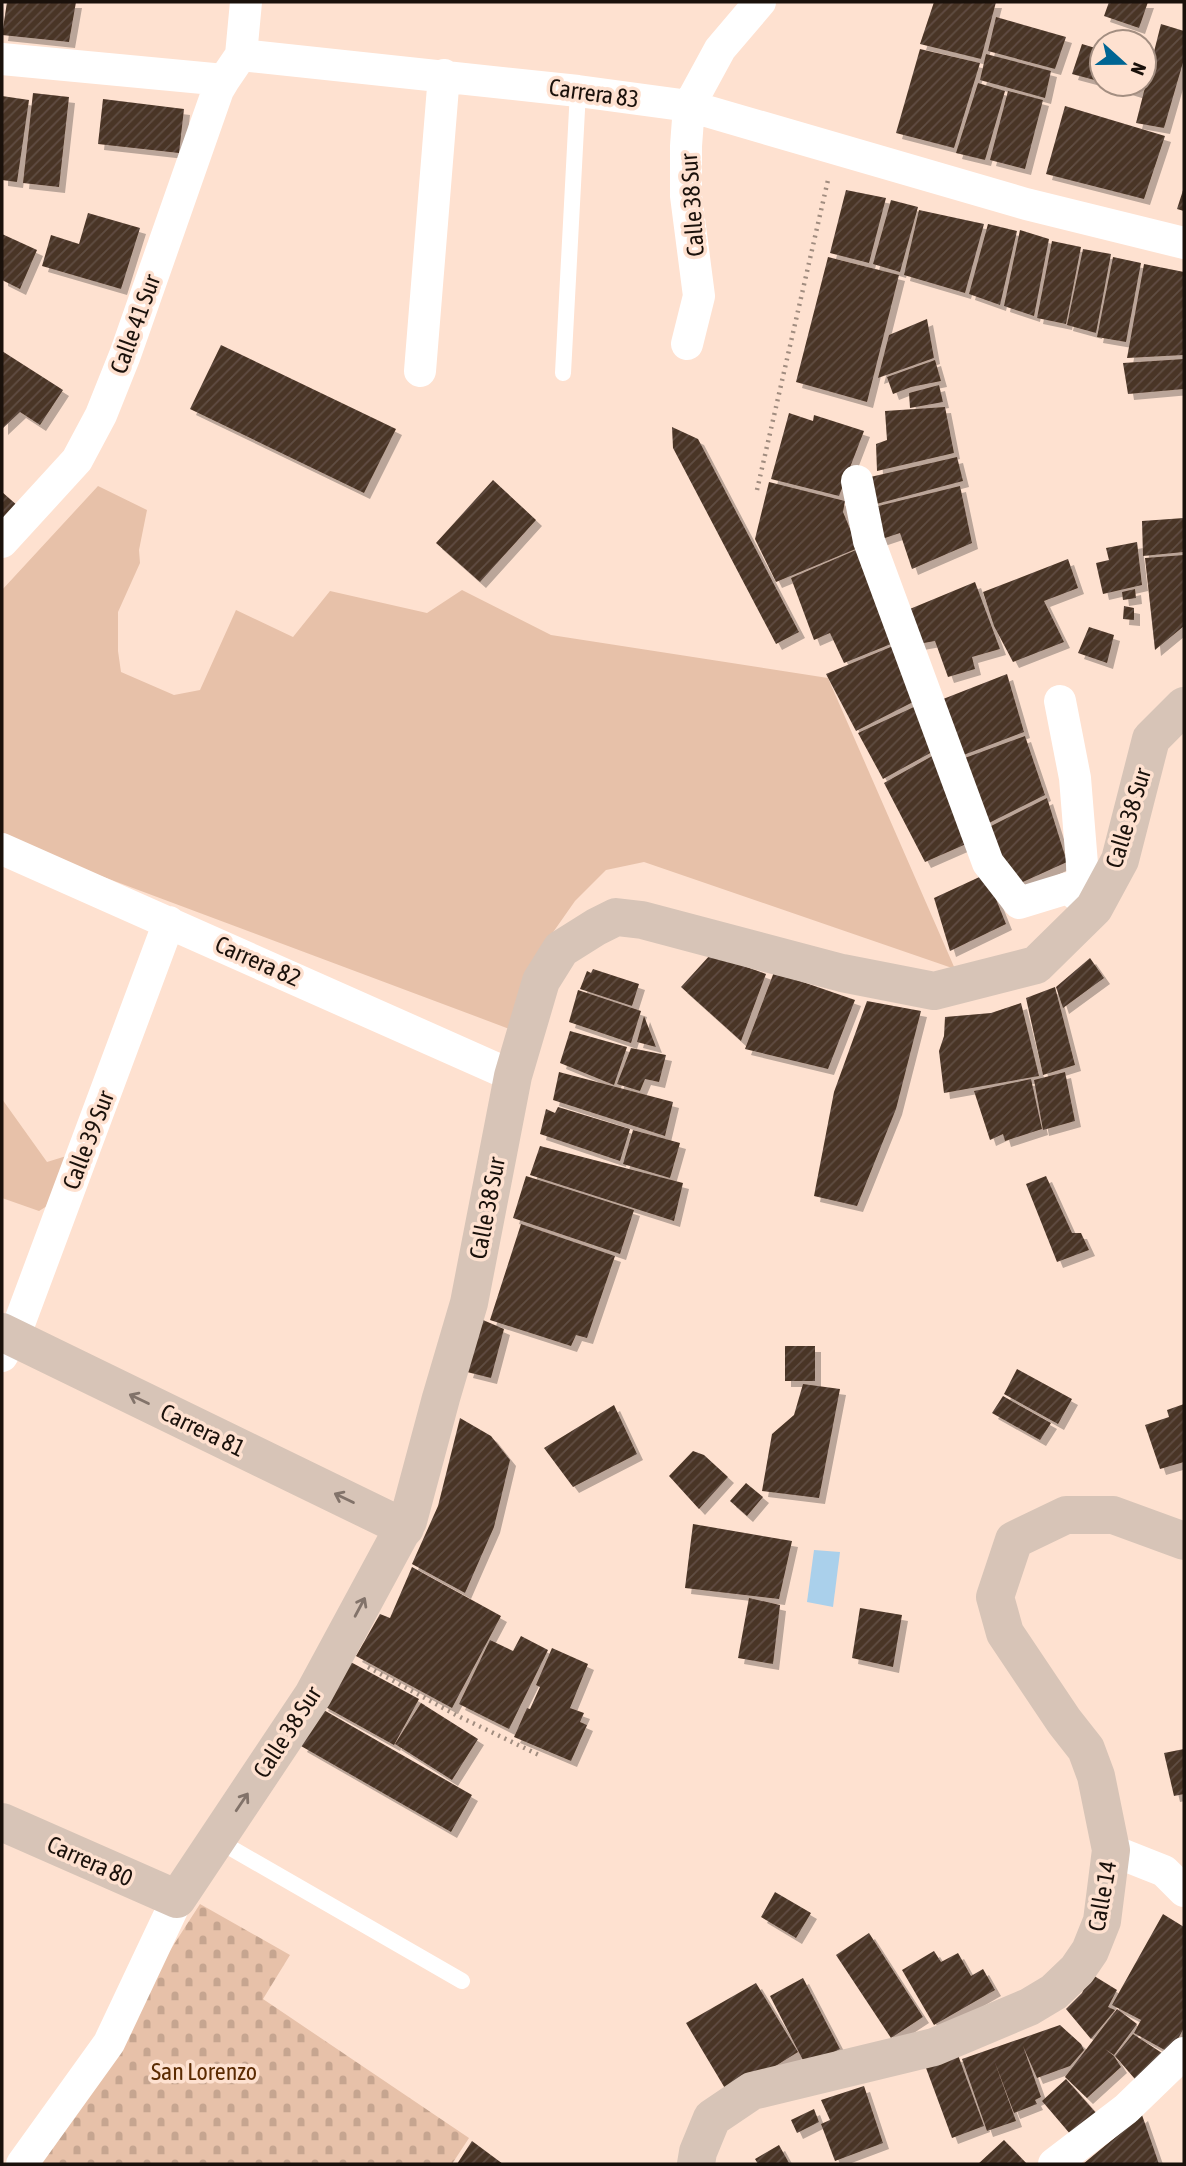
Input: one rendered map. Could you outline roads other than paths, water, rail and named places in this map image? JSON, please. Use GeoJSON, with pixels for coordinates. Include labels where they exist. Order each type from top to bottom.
{"type":"FeatureCollection","features":[{"type":"Feature","properties":{"kind":"street","name":"Calle 41 Sur"},"geometry":{"type":"LineString","coordinates":[[2,542],[77,460],[101,415],[218,90],[232,67],[246,2]]}},
{"type":"Feature","properties":{"kind":"street","name":"Calle 38 Sur"},"geometry":{"type":"LineString","coordinates":[[687,344],[699,296],[686,196],[689,106],[720,49],[760,2]]}},
{"type":"Feature","properties":{"kind":"street","name":"Carrera 83"},"geometry":{"type":"LineString","coordinates":[[2,59],[444,75],[689,106],[1026,204],[1184,243]]}},
{"type":"Feature","properties":{"kind":"street"},"geometry":{"type":"LineString","coordinates":[[420,371],[444,75]]}},
{"type":"Feature","properties":{"kind":"street"},"geometry":{"type":"LineString","coordinates":[[857,481],[869,541],[988,863],[1019,903],[1068,888],[1088,904]]}},
{"type":"Feature","properties":{"kind":"street"},"geometry":{"type":"LineString","coordinates":[[1060,701],[1075,778],[1088,904]]}},
{"type":"Feature","properties":{"kind":"street","name":"Calle 38 Sur"},"geometry":{"type":"LineString","coordinates":[[22,2164],[109,2043],[177,1899],[313,1695],[405,1528],[469,1303],[513,1076],[541,981],[561,949],[616,918],[642,920],[842,973],[934,991],[1036,965],[1088,904],[1119,860],[1151,739],[1184,706]]}},
{"type":"Feature","properties":{"kind":"street","name":"Carrera 82"},"geometry":{"type":"LineString","coordinates":[[2,849],[513,1076]]}},
{"type":"Feature","properties":{"kind":"street","name":"Calle 39 Sur"},"geometry":{"type":"LineString","coordinates":[[5,1342],[169,922]]}},
{"type":"Feature","properties":{"kind":"street","name":"Carrera 81"},"geometry":{"type":"LineString","coordinates":[[5,1342],[405,1528]]}},
{"type":"Feature","properties":{"kind":"street","name":"Calle 14"},"geometry":{"type":"LineString","coordinates":[[696,2164],[712,2118],[752,2091],[934,2047],[1029,2007],[1054,1992],[1077,1970],[1090,1951],[1102,1921],[1111,1850],[1096,1776],[1086,1749],[1005,1633],[995,1597],[1014,1540],[1066,1515],[1114,1515],[1184,1541]]}},
{"type":"Feature","properties":{"kind":"street","name":"Carrera 80"},"geometry":{"type":"LineString","coordinates":[[2,1822],[177,1899]]}},
{"type":"Feature","properties":{"kind":"street"},"geometry":{"type":"LineString","coordinates":[[1111,1850],[1164,1871],[1184,1891]]}},
{"type":"Feature","properties":{"kind":"street"},"geometry":{"type":"LineString","coordinates":[[1054,2164],[1126,2109],[1184,2053]]}},
{"type":"Feature","properties":{"kind":"lane"},"geometry":{"type":"LineString","coordinates":[[563,373],[578,90]]}},
{"type":"Feature","properties":{"kind":"lane"},"geometry":{"type":"LineString","coordinates":[[217,1840],[462,1981]]}},
{"type":"Feature","properties":{"kind":"water"},"geometry":{"type":"Polygon","coordinates":[[[814,1550],[840,1552],[833,1607],[807,1602],[814,1550]]]}},
{"type":"Feature","properties":{"kind":"park label","name":"San Lorenzo"},"geometry":{"type":"Point","coordinates":[204,2071]}}]}
